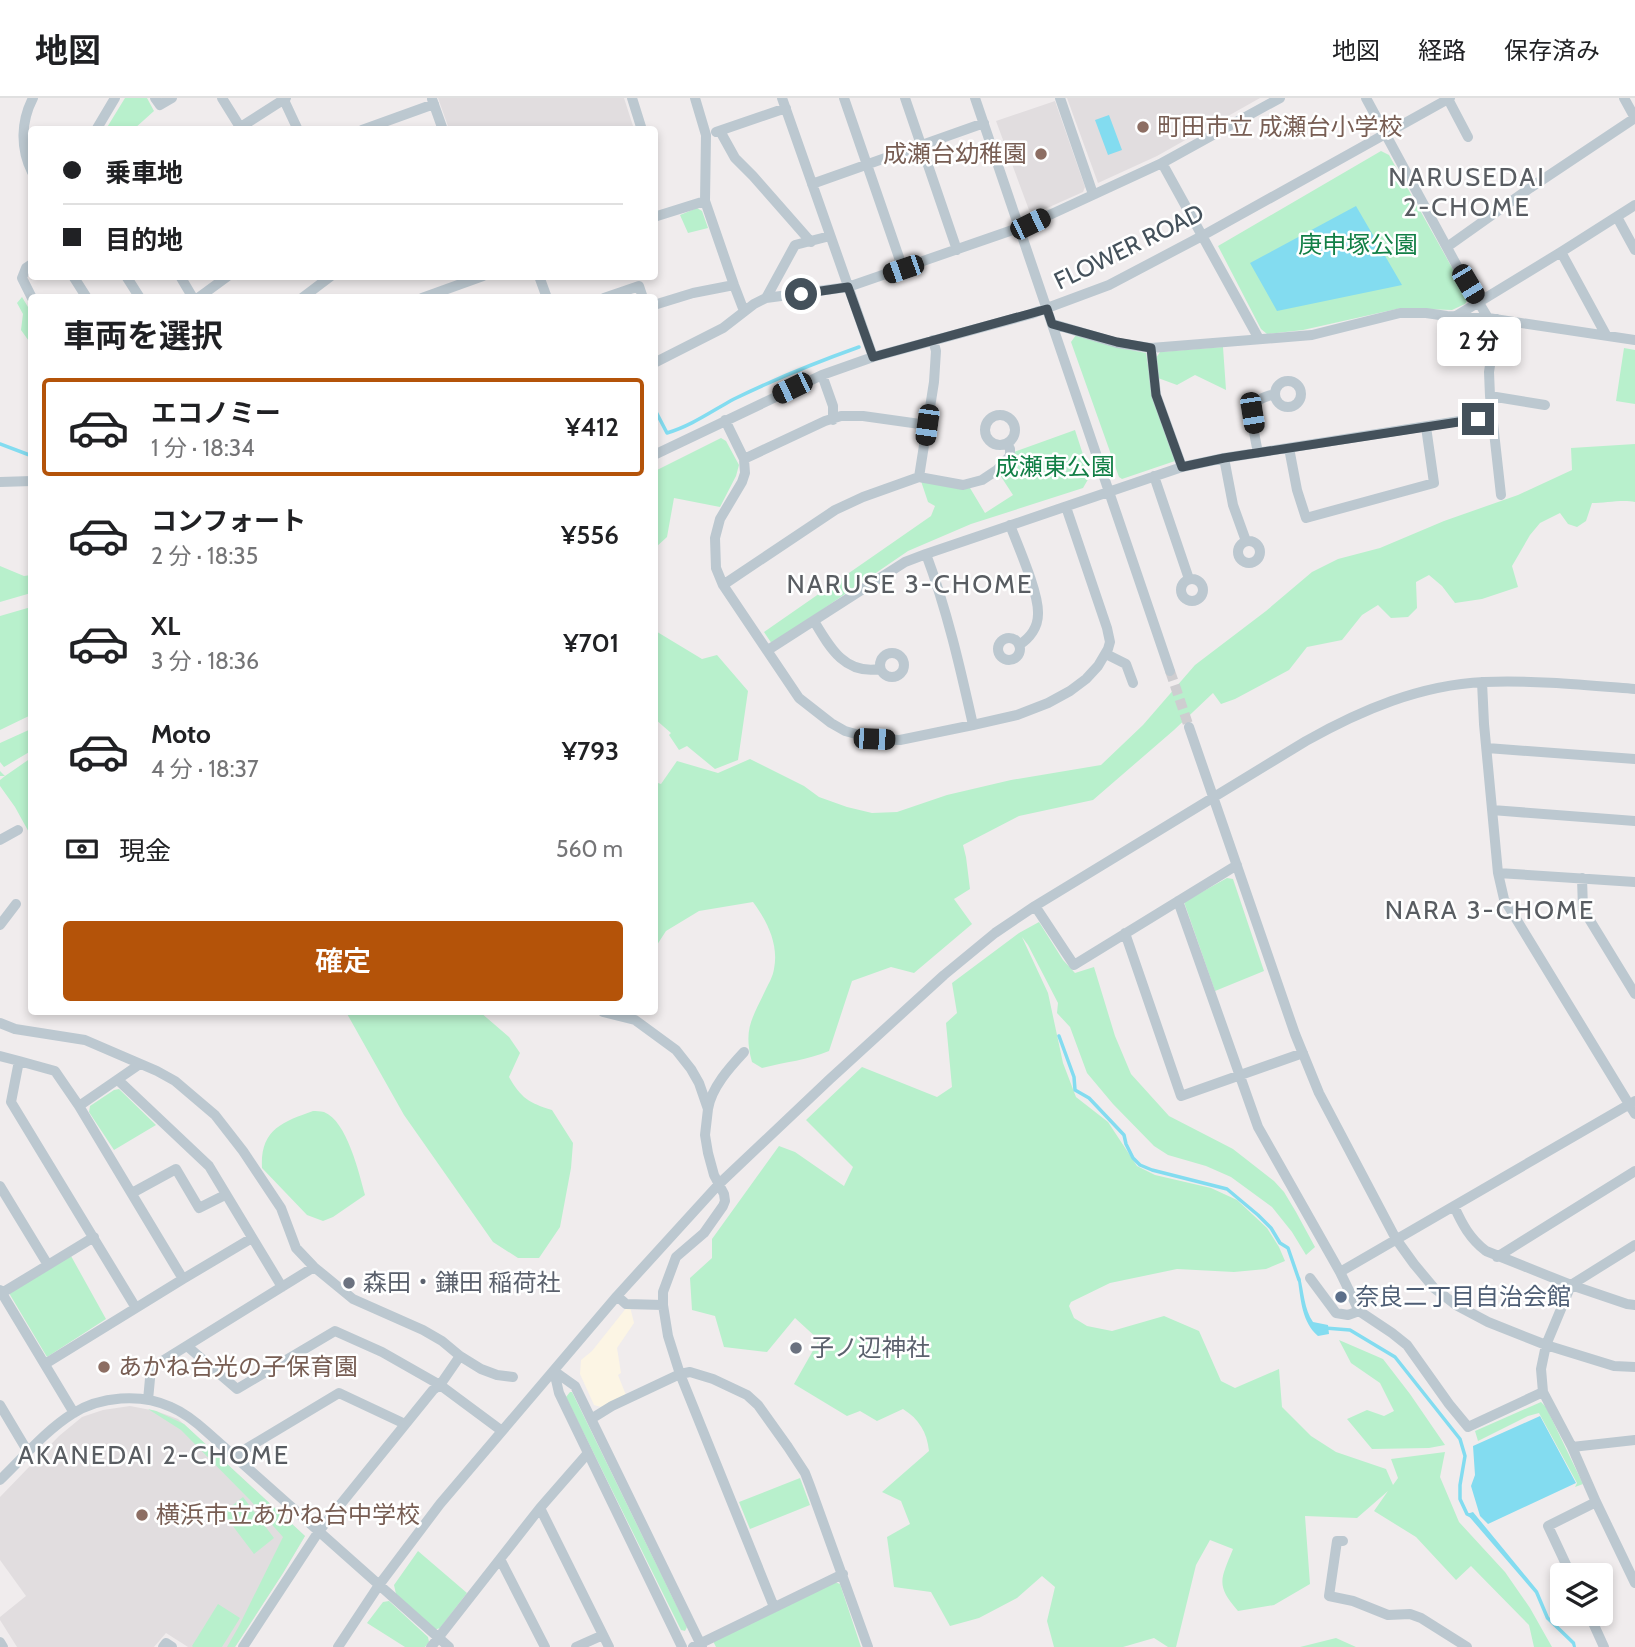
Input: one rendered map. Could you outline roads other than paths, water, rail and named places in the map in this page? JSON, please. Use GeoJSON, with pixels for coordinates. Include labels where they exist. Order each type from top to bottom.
{"type":"FeatureCollection","features":[{"type":"Feature","properties":{"kind":"street"},"geometry":{"type":"LineString","coordinates":[[28,160],[23,131],[27,109],[33,98]]}},
{"type":"Feature","properties":{"kind":"street"},"geometry":{"type":"LineString","coordinates":[[98,126],[115,98]]}},
{"type":"Feature","properties":{"kind":"street"},"geometry":{"type":"LineString","coordinates":[[155,98],[160,105],[172,98]]}},
{"type":"Feature","properties":{"kind":"street"},"geometry":{"type":"LineString","coordinates":[[222,98],[237,126]]}},
{"type":"Feature","properties":{"kind":"street"},"geometry":{"type":"LineString","coordinates":[[241,126],[284,98],[296,126]]}},
{"type":"Feature","properties":{"kind":"street"},"geometry":{"type":"LineString","coordinates":[[632,98],[641,126]]}},
{"type":"Feature","properties":{"kind":"street"},"geometry":{"type":"LineString","coordinates":[[695,98],[706,135],[705,201],[744,311]]}},
{"type":"Feature","properties":{"kind":"street"},"geometry":{"type":"LineString","coordinates":[[844,98],[903,269]]}},
{"type":"Feature","properties":{"kind":"street"},"geometry":{"type":"LineString","coordinates":[[905,98],[957,250]]}},
{"type":"Feature","properties":{"kind":"street"},"geometry":{"type":"LineString","coordinates":[[975,98],[1170,671]]}},
{"type":"Feature","properties":{"kind":"street"},"geometry":{"type":"LineString","coordinates":[[1060,98],[1093,194]]}},
{"type":"Feature","properties":{"kind":"street"},"geometry":{"type":"LineString","coordinates":[[658,361],[723,328],[766,298],[848,287],[1020,228],[1162,163],[1280,98]]}},
{"type":"Feature","properties":{"kind":"street"},"geometry":{"type":"LineString","coordinates":[[1366,98],[1447,247],[1479,302],[1493,319],[1490,396],[1501,495]]}},
{"type":"Feature","properties":{"kind":"street"},"geometry":{"type":"LineString","coordinates":[[1449,98],[1468,137]]}},
{"type":"Feature","properties":{"kind":"street","name":"FLOWER ROAD"},"geometry":{"type":"LineString","coordinates":[[658,453],[821,375],[873,357],[1047,309],[1109,285],[1449,98]]}},
{"type":"Feature","properties":{"kind":"street"},"geometry":{"type":"LineString","coordinates":[[1447,247],[1635,118],[1623,98]]}},
{"type":"Feature","properties":{"kind":"street"},"geometry":{"type":"LineString","coordinates":[[372,126],[433,101],[442,126]]}},
{"type":"Feature","properties":{"kind":"street"},"geometry":{"type":"LineString","coordinates":[[706,135],[784,103],[873,357]]}},
{"type":"Feature","properties":{"kind":"street"},"geometry":{"type":"LineString","coordinates":[[812,184],[984,123]]}},
{"type":"Feature","properties":{"kind":"street"},"geometry":{"type":"LineString","coordinates":[[719,131],[735,158],[811,242]]}},
{"type":"Feature","properties":{"kind":"street"},"geometry":{"type":"LineString","coordinates":[[1162,163],[1259,339]]}},
{"type":"Feature","properties":{"kind":"street"},"geometry":{"type":"LineString","coordinates":[[658,216],[705,201]]}},
{"type":"Feature","properties":{"kind":"street"},"geometry":{"type":"LineString","coordinates":[[1456,316],[1635,205]]}},
{"type":"Feature","properties":{"kind":"street"},"geometry":{"type":"LineString","coordinates":[[1617,217],[1635,250]]}},
{"type":"Feature","properties":{"kind":"street"},"geometry":{"type":"LineString","coordinates":[[766,298],[794,245],[830,236]]}},
{"type":"Feature","properties":{"kind":"street"},"geometry":{"type":"LineString","coordinates":[[1561,252],[1606,335]]}},
{"type":"Feature","properties":{"kind":"street"},"geometry":{"type":"LineString","coordinates":[[28,267],[22,278],[30,294]]}},
{"type":"Feature","properties":{"kind":"street"},"geometry":{"type":"LineString","coordinates":[[201,294],[222,280]]}},
{"type":"Feature","properties":{"kind":"street"},"geometry":{"type":"LineString","coordinates":[[307,294],[326,280]]}},
{"type":"Feature","properties":{"kind":"street"},"geometry":{"type":"LineString","coordinates":[[433,294],[473,280]]}},
{"type":"Feature","properties":{"kind":"street"},"geometry":{"type":"LineString","coordinates":[[658,304],[734,285]]}},
{"type":"Feature","properties":{"kind":"street"},"geometry":{"type":"LineString","coordinates":[[616,294],[639,286],[642,294]]}},
{"type":"Feature","properties":{"kind":"street"},"geometry":{"type":"LineString","coordinates":[[1052,324],[1117,342],[1151,348],[1312,335],[1400,313],[1493,319],[1635,340]]}},
{"type":"Feature","properties":{"kind":"street"},"geometry":{"type":"LineString","coordinates":[[919,477],[934,382],[936,351],[933,340]]}},
{"type":"Feature","properties":{"kind":"street"},"geometry":{"type":"LineString","coordinates":[[1151,348],[1156,395],[1182,467]]}},
{"type":"Feature","properties":{"kind":"street"},"geometry":{"type":"LineString","coordinates":[[821,375],[833,406],[833,420]]}},
{"type":"Feature","properties":{"kind":"street"},"geometry":{"type":"LineString","coordinates":[[1258,453],[1252,413],[1255,404],[1262,398],[1275,394]]}},
{"type":"Feature","properties":{"kind":"street"},"geometry":{"type":"LineString","coordinates":[[1490,396],[1545,405]]}},
{"type":"Feature","properties":{"kind":"street"},"geometry":{"type":"LineString","coordinates":[[744,459],[841,416],[927,425]]}},
{"type":"Feature","properties":{"kind":"street"},"geometry":{"type":"LineString","coordinates":[[768,650],[894,568],[926,554],[1154,476],[1224,458],[1491,416]]}},
{"type":"Feature","properties":{"kind":"street"},"geometry":{"type":"LineString","coordinates":[[725,420],[744,459],[745,473],[720,519],[715,537],[716,568],[723,585],[799,698],[845,731],[874,739],[900,740],[1017,715],[1070,691],[1098,666],[1110,642],[1066,507]]}},
{"type":"Feature","properties":{"kind":"street"},"geometry":{"type":"LineString","coordinates":[[1289,448],[1297,490],[1306,518],[1434,483],[1426,427]]}},
{"type":"Feature","properties":{"kind":"street"},"geometry":{"type":"LineString","coordinates":[[723,585],[835,510],[863,497],[919,477],[963,485],[982,480],[997,470],[1010,456],[1007,443]]}},
{"type":"Feature","properties":{"kind":"street"},"geometry":{"type":"LineString","coordinates":[[1224,458],[1233,505],[1246,541]]}},
{"type":"Feature","properties":{"kind":"street"},"geometry":{"type":"LineString","coordinates":[[1154,476],[1189,579]]}},
{"type":"Feature","properties":{"kind":"street"},"geometry":{"type":"LineString","coordinates":[[0,482],[28,481]]}},
{"type":"Feature","properties":{"kind":"street"},"geometry":{"type":"LineString","coordinates":[[1010,525],[1036,599],[1038,614],[1035,628],[1028,639],[1019,645]]}},
{"type":"Feature","properties":{"kind":"street"},"geometry":{"type":"LineString","coordinates":[[926,554],[942,597],[973,725]]}},
{"type":"Feature","properties":{"kind":"street"},"geometry":{"type":"LineString","coordinates":[[814,621],[844,662],[859,669],[880,669]]}},
{"type":"Feature","properties":{"kind":"street"},"geometry":{"type":"LineString","coordinates":[[1106,654],[1126,664],[1133,683]]}},
{"type":"Feature","properties":{"kind":"street"},"geometry":{"type":"LineString","coordinates":[[338,1647],[379,1585],[440,1504],[617,1296],[719,1184],[944,975],[995,933],[1306,741],[1376,706],[1423,692],[1482,682],[1635,689]]}},
{"type":"Feature","properties":{"kind":"street"},"geometry":{"type":"LineString","coordinates":[[1340,1272],[1633,1107],[1504,899],[1498,873],[1482,682]]}},
{"type":"Feature","properties":{"kind":"street"},"geometry":{"type":"LineString","coordinates":[[1189,727],[1303,1054],[1331,1118],[1396,1239],[1434,1288],[1456,1305],[1488,1322],[1546,1345],[1614,1366],[1635,1367]]}},
{"type":"Feature","properties":{"kind":"street"},"geometry":{"type":"LineString","coordinates":[[1487,748],[1635,759]]}},
{"type":"Feature","properties":{"kind":"street"},"geometry":{"type":"LineString","coordinates":[[1492,810],[1635,821]]}},
{"type":"Feature","properties":{"kind":"street"},"geometry":{"type":"LineString","coordinates":[[0,840],[18,830]]}},
{"type":"Feature","properties":{"kind":"street"},"geometry":{"type":"LineString","coordinates":[[1035,906],[1074,965],[1237,865]]}},
{"type":"Feature","properties":{"kind":"street"},"geometry":{"type":"LineString","coordinates":[[1498,873],[1635,882]]}},
{"type":"Feature","properties":{"kind":"street"},"geometry":{"type":"LineString","coordinates":[[1583,878],[1583,909],[1635,995]]}},
{"type":"Feature","properties":{"kind":"street"},"geometry":{"type":"LineString","coordinates":[[1178,901],[1258,1127],[1340,1272],[1359,1311],[1408,1345],[1468,1427],[1543,1392]]}},
{"type":"Feature","properties":{"kind":"street"},"geometry":{"type":"LineString","coordinates":[[0,925],[16,904]]}},
{"type":"Feature","properties":{"kind":"street"},"geometry":{"type":"LineString","coordinates":[[1125,933],[1181,1096],[1303,1054]]}},
{"type":"Feature","properties":{"kind":"street"},"geometry":{"type":"LineString","coordinates":[[615,1015],[635,1020],[676,1050],[699,1083],[708,1110]]}},
{"type":"Feature","properties":{"kind":"street"},"geometry":{"type":"LineString","coordinates":[[0,1023],[15,1029],[85,1040],[175,1081],[215,1115],[243,1151],[281,1208],[296,1248],[314,1267],[353,1299],[423,1330],[460,1356],[497,1375],[513,1377]]}},
{"type":"Feature","properties":{"kind":"street"},"geometry":{"type":"LineString","coordinates":[[744,1052],[721,1082],[708,1110],[705,1135],[708,1153],[724,1194],[723,1206],[704,1233],[676,1257],[663,1292],[663,1305],[668,1336],[680,1374],[774,1607]]}},
{"type":"Feature","properties":{"kind":"street"},"geometry":{"type":"LineString","coordinates":[[0,1056],[55,1070],[183,1279]]}},
{"type":"Feature","properties":{"kind":"street"},"geometry":{"type":"LineString","coordinates":[[19,1061],[11,1102],[136,1308]]}},
{"type":"Feature","properties":{"kind":"street"},"geometry":{"type":"LineString","coordinates":[[79,1106],[140,1064]]}},
{"type":"Feature","properties":{"kind":"street"},"geometry":{"type":"LineString","coordinates":[[118,1080],[209,1166],[282,1287]]}},
{"type":"Feature","properties":{"kind":"street"},"geometry":{"type":"LineString","coordinates":[[132,1193],[176,1169],[199,1208],[225,1195]]}},
{"type":"Feature","properties":{"kind":"street"},"geometry":{"type":"LineString","coordinates":[[1497,1257],[1635,1171]]}},
{"type":"Feature","properties":{"kind":"street"},"geometry":{"type":"LineString","coordinates":[[0,1186],[48,1265]]}},
{"type":"Feature","properties":{"kind":"street"},"geometry":{"type":"LineString","coordinates":[[1454,1206],[1475,1243],[1497,1257],[1571,1285],[1635,1305]]}},
{"type":"Feature","properties":{"kind":"street"},"geometry":{"type":"LineString","coordinates":[[74,1413],[1,1292],[94,1237]]}},
{"type":"Feature","properties":{"kind":"street"},"geometry":{"type":"LineString","coordinates":[[45,1364],[252,1238]]}},
{"type":"Feature","properties":{"kind":"street"},"geometry":{"type":"LineString","coordinates":[[1635,1245],[1571,1285],[1546,1345],[1541,1369],[1543,1392],[1572,1447],[1635,1583]]}},
{"type":"Feature","properties":{"kind":"street"},"geometry":{"type":"LineString","coordinates":[[148,1400],[151,1368],[314,1267]]}},
{"type":"Feature","properties":{"kind":"street"},"geometry":{"type":"LineString","coordinates":[[1310,1279],[1336,1313],[1348,1315],[1359,1311]]}},
{"type":"Feature","properties":{"kind":"street"},"geometry":{"type":"LineString","coordinates":[[617,1296],[626,1304],[663,1305]]}},
{"type":"Feature","properties":{"kind":"street"},"geometry":{"type":"LineString","coordinates":[[187,1346],[237,1389],[335,1331],[382,1352],[440,1385],[502,1431]]}},
{"type":"Feature","properties":{"kind":"street"},"geometry":{"type":"LineString","coordinates":[[243,1647],[318,1531],[433,1390],[440,1385],[460,1356]]}},
{"type":"Feature","properties":{"kind":"street"},"geometry":{"type":"LineString","coordinates":[[554,1371],[575,1386],[698,1646],[843,1574]]}},
{"type":"Feature","properties":{"kind":"street"},"geometry":{"type":"LineString","coordinates":[[554,1371],[559,1394],[682,1647]]}},
{"type":"Feature","properties":{"kind":"street"},"geometry":{"type":"LineString","coordinates":[[591,1419],[612,1406],[680,1374],[690,1372],[713,1379],[747,1395],[758,1405],[805,1473],[867,1647]]}},
{"type":"Feature","properties":{"kind":"street"},"geometry":{"type":"LineString","coordinates":[[234,1456],[339,1393],[405,1424]]}},
{"type":"Feature","properties":{"kind":"street"},"geometry":{"type":"LineString","coordinates":[[0,1480],[74,1413],[92,1404],[117,1399],[148,1400],[168,1405],[192,1419],[379,1585],[434,1642],[449,1647]]}},
{"type":"Feature","properties":{"kind":"street"},"geometry":{"type":"LineString","coordinates":[[0,1405],[28,1452]]}},
{"type":"Feature","properties":{"kind":"street"},"geometry":{"type":"LineString","coordinates":[[1572,1447],[1635,1440]]}},
{"type":"Feature","properties":{"kind":"street"},"geometry":{"type":"LineString","coordinates":[[434,1642],[540,1508],[588,1453]]}},
{"type":"Feature","properties":{"kind":"street"},"geometry":{"type":"LineString","coordinates":[[1565,1563],[1548,1525],[1596,1502]]}},
{"type":"Feature","properties":{"kind":"street"},"geometry":{"type":"LineString","coordinates":[[540,1508],[609,1647]]}},
{"type":"Feature","properties":{"kind":"street"},"geometry":{"type":"LineString","coordinates":[[1337,1541],[1329,1596],[1353,1601],[1388,1615],[1410,1614],[1421,1618],[1467,1647]]}},
{"type":"Feature","properties":{"kind":"street"},"geometry":{"type":"LineString","coordinates":[[500,1559],[545,1647]]}},
{"type":"Feature","properties":{"kind":"street"},"geometry":{"type":"LineString","coordinates":[[1594,1626],[1604,1647]]}},
{"type":"Feature","properties":{"kind":"street"},"geometry":{"type":"LineString","coordinates":[[576,1647],[603,1634]]}},
{"type":"Feature","properties":{"kind":"street"},"geometry":{"type":"LineString","coordinates":[[0,1642],[3,1647]]}},
{"type":"Feature","properties":{"kind":"street"},"geometry":{"type":"LineString","coordinates":[[163,1647],[166,1643],[173,1647]]}},
{"type":"Feature","properties":{"kind":"water"},"geometry":{"type":"Polygon","coordinates":[[[1109,115],[1122,150],[1108,155],[1095,120],[1109,115]]]}},
{"type":"Feature","properties":{"kind":"water"},"geometry":{"type":"Polygon","coordinates":[[[1356,206],[1402,285],[1277,311],[1250,263],[1356,206]]]}},
{"type":"Feature","properties":{"kind":"water"},"geometry":{"type":"Polygon","coordinates":[[[1300,1277],[1310,1317],[1313,1322],[1328,1325],[1329,1334],[1318,1336],[1305,1318],[1298,1281],[1300,1277]]]}},
{"type":"Feature","properties":{"kind":"water"},"geometry":{"type":"Polygon","coordinates":[[[1540,1416],[1576,1483],[1488,1524],[1480,1516],[1471,1486],[1475,1475],[1473,1446],[1540,1416]]]}},
{"type":"Feature","properties":{"kind":"water"},"geometry":{"type":"Polygon","coordinates":[[[1473,1512],[1538,1591],[1550,1623],[1535,1593],[1467,1514],[1473,1512]]]}},
{"type":"Feature","properties":{"kind":"water"},"geometry":{"type":"Polygon","coordinates":[[[1553,1626],[1558,1626],[1575,1642],[1576,1647],[1553,1626]]]}},
{"type":"Feature","properties":{"kind":"waterway"},"geometry":{"type":"LineString","coordinates":[[658,416],[667,433],[676,430],[734,399],[859,347]]}},
{"type":"Feature","properties":{"kind":"waterway"},"geometry":{"type":"LineString","coordinates":[[0,444],[28,454]]}},
{"type":"Feature","properties":{"kind":"waterway"},"geometry":{"type":"LineString","coordinates":[[1059,1036],[1074,1077],[1075,1090],[1089,1098],[1124,1135],[1133,1158],[1140,1165],[1152,1170],[1227,1189],[1258,1215],[1271,1228],[1280,1243],[1288,1248],[1299,1280]]}},
{"type":"Feature","properties":{"kind":"waterway"},"geometry":{"type":"LineString","coordinates":[[1325,1328],[1350,1330],[1395,1357],[1460,1439],[1465,1456],[1460,1499],[1467,1514],[1471,1516]]}},
{"type":"Feature","properties":{"kind":"tunnel"},"geometry":{"type":"LineString","coordinates":[[1170,671],[1189,727]]}},
{"type":"Feature","properties":{"kind":"place","name":"町田市立 成瀬台小学校"},"geometry":{"type":"Point","coordinates":[1143,127]}},
{"type":"Feature","properties":{"kind":"place","name":"成瀬台幼稚園"},"geometry":{"type":"Point","coordinates":[1041,154]}},
{"type":"Feature","properties":{"kind":"place","name":"森田・鎌田 稲荷社"},"geometry":{"type":"Point","coordinates":[349,1283]}},
{"type":"Feature","properties":{"kind":"place","name":"奈良二丁目自治会館"},"geometry":{"type":"Point","coordinates":[1341,1297]}},
{"type":"Feature","properties":{"kind":"place","name":"子ノ辺神社"},"geometry":{"type":"Point","coordinates":[796,1348]}},
{"type":"Feature","properties":{"kind":"place","name":"あかね台光の子保育園"},"geometry":{"type":"Point","coordinates":[104,1367]}},
{"type":"Feature","properties":{"kind":"place","name":"横浜市立あかね台中学校"},"geometry":{"type":"Point","coordinates":[142,1515]}},
{"type":"Feature","properties":{"kind":"district","name":"NARUSEDAI 2-CHOME"},"geometry":{"type":"Point","coordinates":[1467,192]}},
{"type":"Feature","properties":{"kind":"district","name":"NARUSE 3-CHOME"},"geometry":{"type":"Point","coordinates":[910,584]}},
{"type":"Feature","properties":{"kind":"district","name":"NARA 3-CHOME"},"geometry":{"type":"Point","coordinates":[1490,910]}},
{"type":"Feature","properties":{"kind":"district","name":"AKANEDAI 2-CHOME"},"geometry":{"type":"Point","coordinates":[154,1455]}},
{"type":"Feature","properties":{"kind":"park label","name":"庚申塚公園"},"geometry":{"type":"Point","coordinates":[1358,245]}},
{"type":"Feature","properties":{"kind":"park label","name":"成瀬東公園"},"geometry":{"type":"Point","coordinates":[1055,467]}}]}
